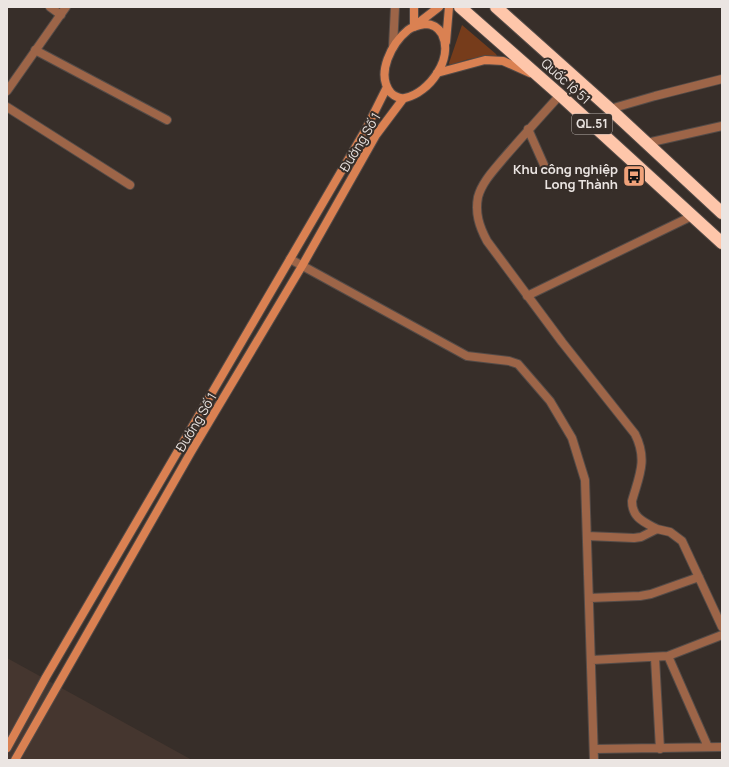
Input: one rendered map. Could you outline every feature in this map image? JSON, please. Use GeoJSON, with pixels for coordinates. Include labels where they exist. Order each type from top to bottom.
{"type":"FeatureCollection","features":[{"type":"Feature","properties":{"kind":"highway","name":"Quốc lộ 51"},"geometry":{"type":"LineString","coordinates":[[460,7],[560,95],[722,243]]}},
{"type":"Feature","properties":{"kind":"highway","name":"Quốc lộ 51"},"geometry":{"type":"LineString","coordinates":[[496,7],[610,109],[722,213]]}},
{"type":"Feature","properties":{"kind":"street"},"geometry":{"type":"LineString","coordinates":[[50,7],[61,14]]}},
{"type":"Feature","properties":{"kind":"street"},"geometry":{"type":"LineString","coordinates":[[7,91],[66,7]]}},
{"type":"Feature","properties":{"kind":"street"},"geometry":{"type":"LineString","coordinates":[[395,7],[393,47],[386,67],[385,77],[387,87],[393,95],[403,99],[422,91],[437,73],[444,59],[449,7]]}},
{"type":"Feature","properties":{"kind":"street"},"geometry":{"type":"LineString","coordinates":[[414,7],[414,27]]}},
{"type":"Feature","properties":{"kind":"street"},"geometry":{"type":"LineString","coordinates":[[393,47],[402,36],[439,7]]}},
{"type":"Feature","properties":{"kind":"street"},"geometry":{"type":"LineString","coordinates":[[414,27],[425,24],[434,25],[441,33],[445,45]]}},
{"type":"Feature","properties":{"kind":"street"},"geometry":{"type":"LineString","coordinates":[[35,50],[167,120]]}},
{"type":"Feature","properties":{"kind":"street"},"geometry":{"type":"LineString","coordinates":[[437,73],[485,60],[503,62],[517,66],[541,78]]}},
{"type":"Feature","properties":{"kind":"street"},"geometry":{"type":"LineString","coordinates":[[610,109],[722,79]]}},
{"type":"Feature","properties":{"kind":"street","name":"Đường Số 1"},"geometry":{"type":"LineString","coordinates":[[7,748],[46,677],[366,129],[387,87]]}},
{"type":"Feature","properties":{"kind":"street"},"geometry":{"type":"LineString","coordinates":[[560,95],[528,129],[485,181],[479,196],[477,211],[480,227],[487,241],[562,342],[635,434],[640,444],[642,466],[632,501],[634,513],[638,518],[657,529],[670,532],[682,541],[722,627]]}},
{"type":"Feature","properties":{"kind":"street","name":"Đường Số 1"},"geometry":{"type":"LineString","coordinates":[[15,760],[376,136],[403,99]]}},
{"type":"Feature","properties":{"kind":"street"},"geometry":{"type":"LineString","coordinates":[[7,107],[130,185]]}},
{"type":"Feature","properties":{"kind":"street"},"geometry":{"type":"LineString","coordinates":[[647,143],[722,126]]}},
{"type":"Feature","properties":{"kind":"street"},"geometry":{"type":"LineString","coordinates":[[528,129],[544,165]]}},
{"type":"Feature","properties":{"kind":"street"},"geometry":{"type":"LineString","coordinates":[[528,296],[692,216]]}},
{"type":"Feature","properties":{"kind":"street"},"geometry":{"type":"LineString","coordinates":[[290,259],[468,356],[509,361],[518,364],[550,402],[572,438],[585,480],[592,660],[594,760]]}},
{"type":"Feature","properties":{"kind":"street"},"geometry":{"type":"LineString","coordinates":[[587,536],[634,538],[641,537],[657,529]]}},
{"type":"Feature","properties":{"kind":"street"},"geometry":{"type":"LineString","coordinates":[[589,598],[640,596],[651,594],[699,577]]}},
{"type":"Feature","properties":{"kind":"street"},"geometry":{"type":"LineString","coordinates":[[592,660],[655,658],[668,656],[722,635]]}},
{"type":"Feature","properties":{"kind":"street"},"geometry":{"type":"LineString","coordinates":[[668,656],[708,747]]}},
{"type":"Feature","properties":{"kind":"street"},"geometry":{"type":"LineString","coordinates":[[655,658],[660,749]]}},
{"type":"Feature","properties":{"kind":"street"},"geometry":{"type":"LineString","coordinates":[[594,749],[722,747]]}},
{"type":"Feature","properties":{"kind":"shaded area"},"geometry":{"type":"Polygon","coordinates":[[[462,25],[497,56],[469,59],[450,65],[449,63],[462,25]]]}},
{"type":"Feature","properties":{"kind":"shaded area"},"geometry":{"type":"Polygon","coordinates":[[[7,658],[192,760],[7,760],[7,658]]]}},
{"type":"Feature","properties":{"kind":"place","name":"Khu công nghiệp Long Thành"},"geometry":{"type":"Point","coordinates":[634,176]}}]}
